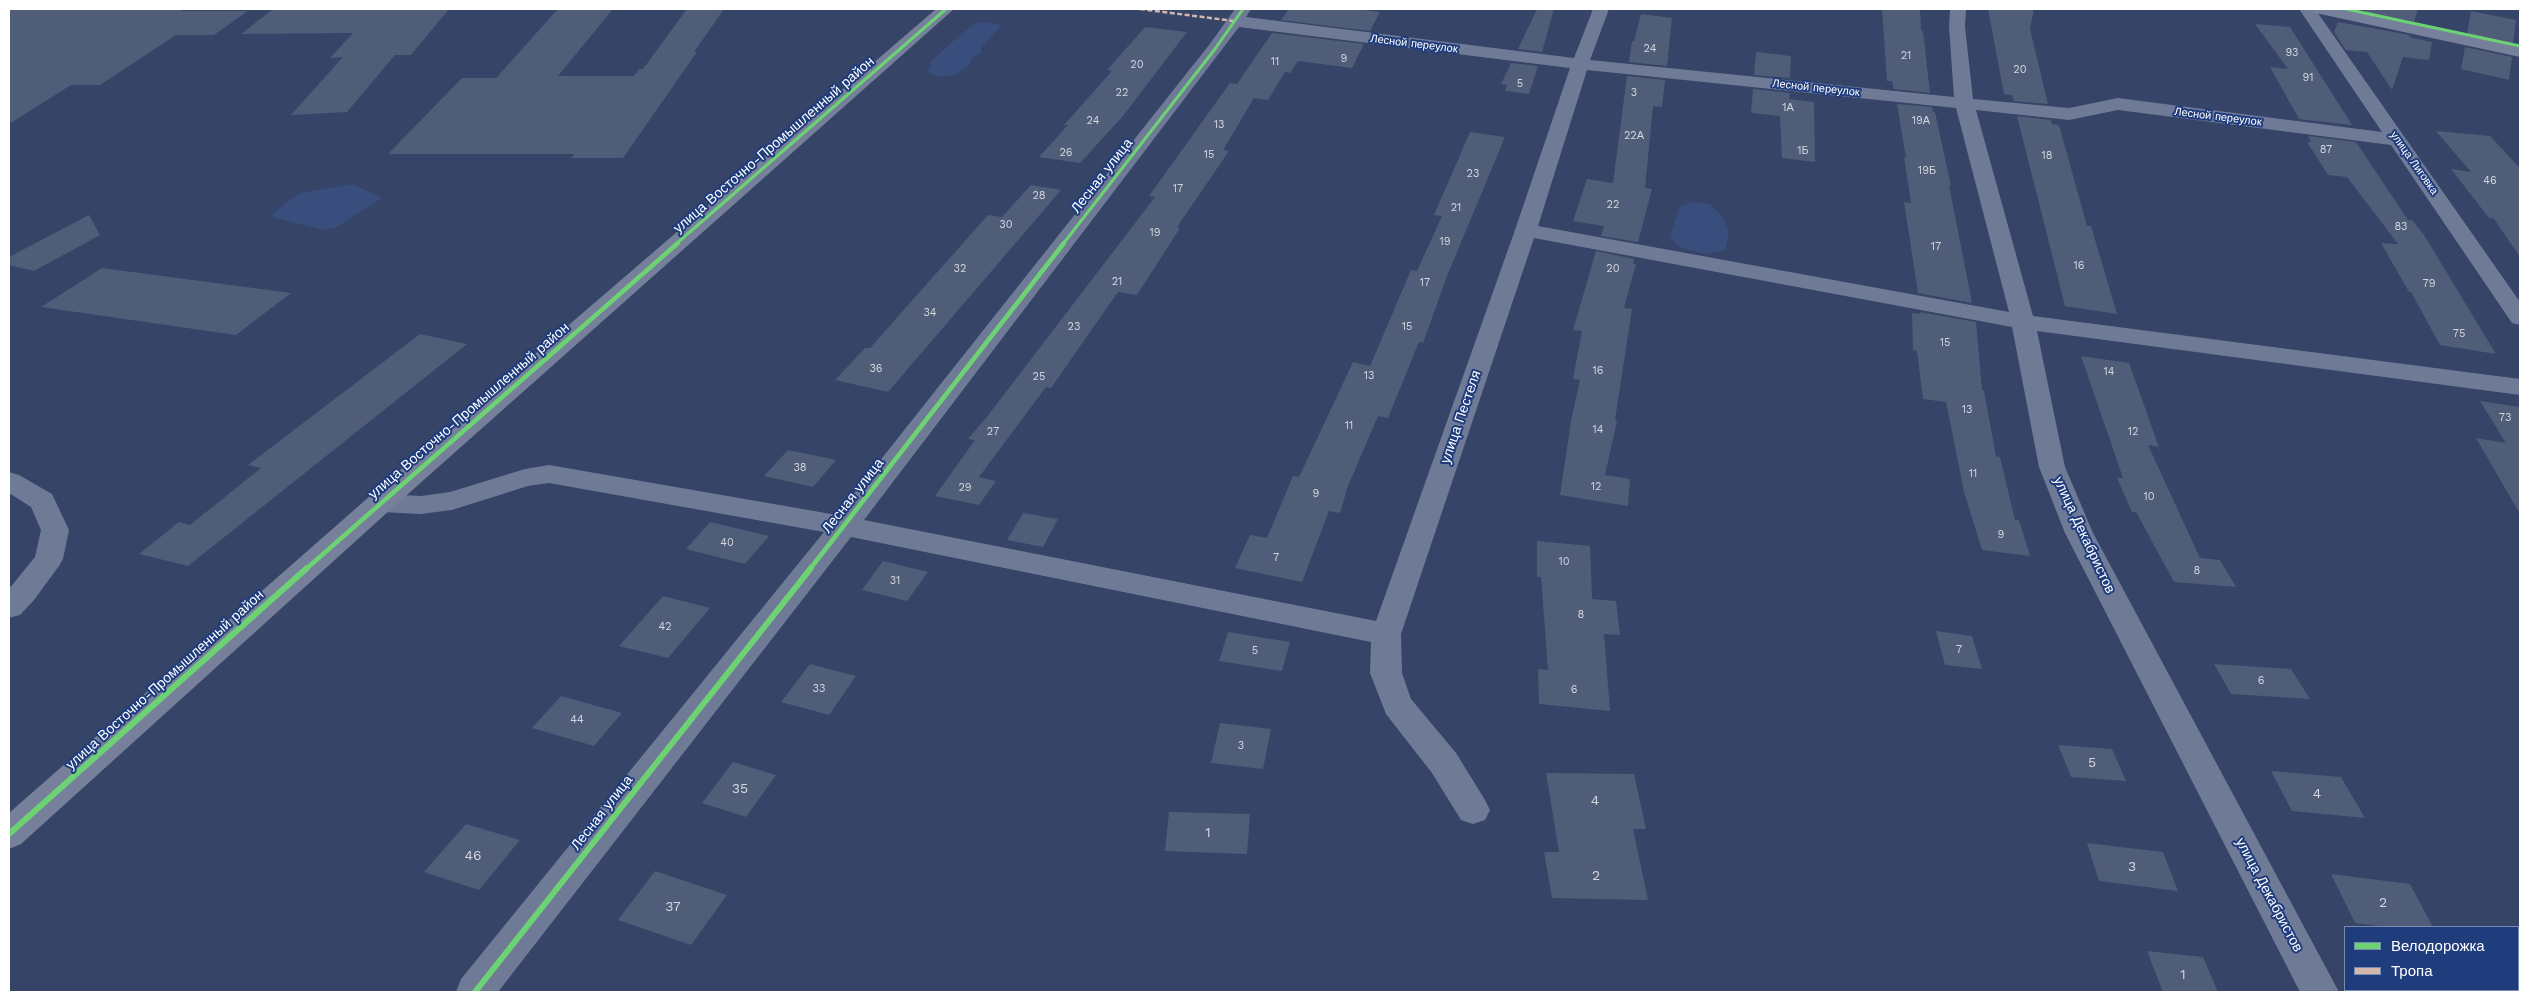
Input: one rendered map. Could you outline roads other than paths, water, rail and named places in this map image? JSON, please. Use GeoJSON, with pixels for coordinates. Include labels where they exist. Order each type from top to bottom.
{"type":"FeatureCollection","features":[{"type":"Feature","properties":{"kind":"street","name":"улица Восточно-Промышленный район"},"geometry":{"type":"LineString","coordinates":[[9,834],[380,503],[946,9]]}},
{"type":"Feature","properties":{"kind":"street","name":"улица Пестеля"},"geometry":{"type":"LineString","coordinates":[[1473,810],[1444,763],[1397,705],[1386,673],[1386,634],[1526,230],[1580,64],[1601,9]]}},
{"type":"Feature","properties":{"kind":"street","name":"улица Декабристов"},"geometry":{"type":"LineString","coordinates":[[1958,9],[1957,27],[1964,102],[2023,322],[2052,467],[2079,533],[2320,992]]}},
{"type":"Feature","properties":{"kind":"street","name":"улица Лиговка"},"geometry":{"type":"LineString","coordinates":[[2307,9],[2520,318]]}},
{"type":"Feature","properties":{"kind":"street"},"geometry":{"type":"LineString","coordinates":[[2320,9],[2520,52]]}},
{"type":"Feature","properties":{"kind":"street","name":"Лесной переулок"},"geometry":{"type":"LineString","coordinates":[[1239,15],[1580,64],[2069,114],[2118,104],[2398,140]]}},
{"type":"Feature","properties":{"kind":"street","name":"Лесная улица"},"geometry":{"type":"LineString","coordinates":[[475,992],[844,526],[1209,57],[1239,15]]}},
{"type":"Feature","properties":{"kind":"street"},"geometry":{"type":"LineString","coordinates":[[1526,230],[2023,322],[2520,387]]}},
{"type":"Feature","properties":{"kind":"street"},"geometry":{"type":"LineString","coordinates":[[380,503],[421,505],[452,501],[525,478],[549,474],[844,526],[1386,634]]}},
{"type":"Feature","properties":{"kind":"street"},"geometry":{"type":"LineString","coordinates":[[9,481],[42,502],[55,530],[49,560],[24,592],[9,607]]}},
{"type":"Feature","properties":{"kind":"water"},"geometry":{"type":"Polygon","coordinates":[[[982,22],[1002,25],[981,48],[981,53],[973,57],[969,65],[955,75],[937,77],[925,70],[930,69],[930,62],[959,36],[974,24],[982,22]]]}},
{"type":"Feature","properties":{"kind":"water"},"geometry":{"type":"Polygon","coordinates":[[[353,184],[382,198],[335,228],[324,230],[272,217],[273,213],[300,193],[353,184]]]}},
{"type":"Feature","properties":{"kind":"water"},"geometry":{"type":"Polygon","coordinates":[[[1692,202],[1710,204],[1723,217],[1729,234],[1725,250],[1706,254],[1681,248],[1670,238],[1679,207],[1692,202]]]}}]}
